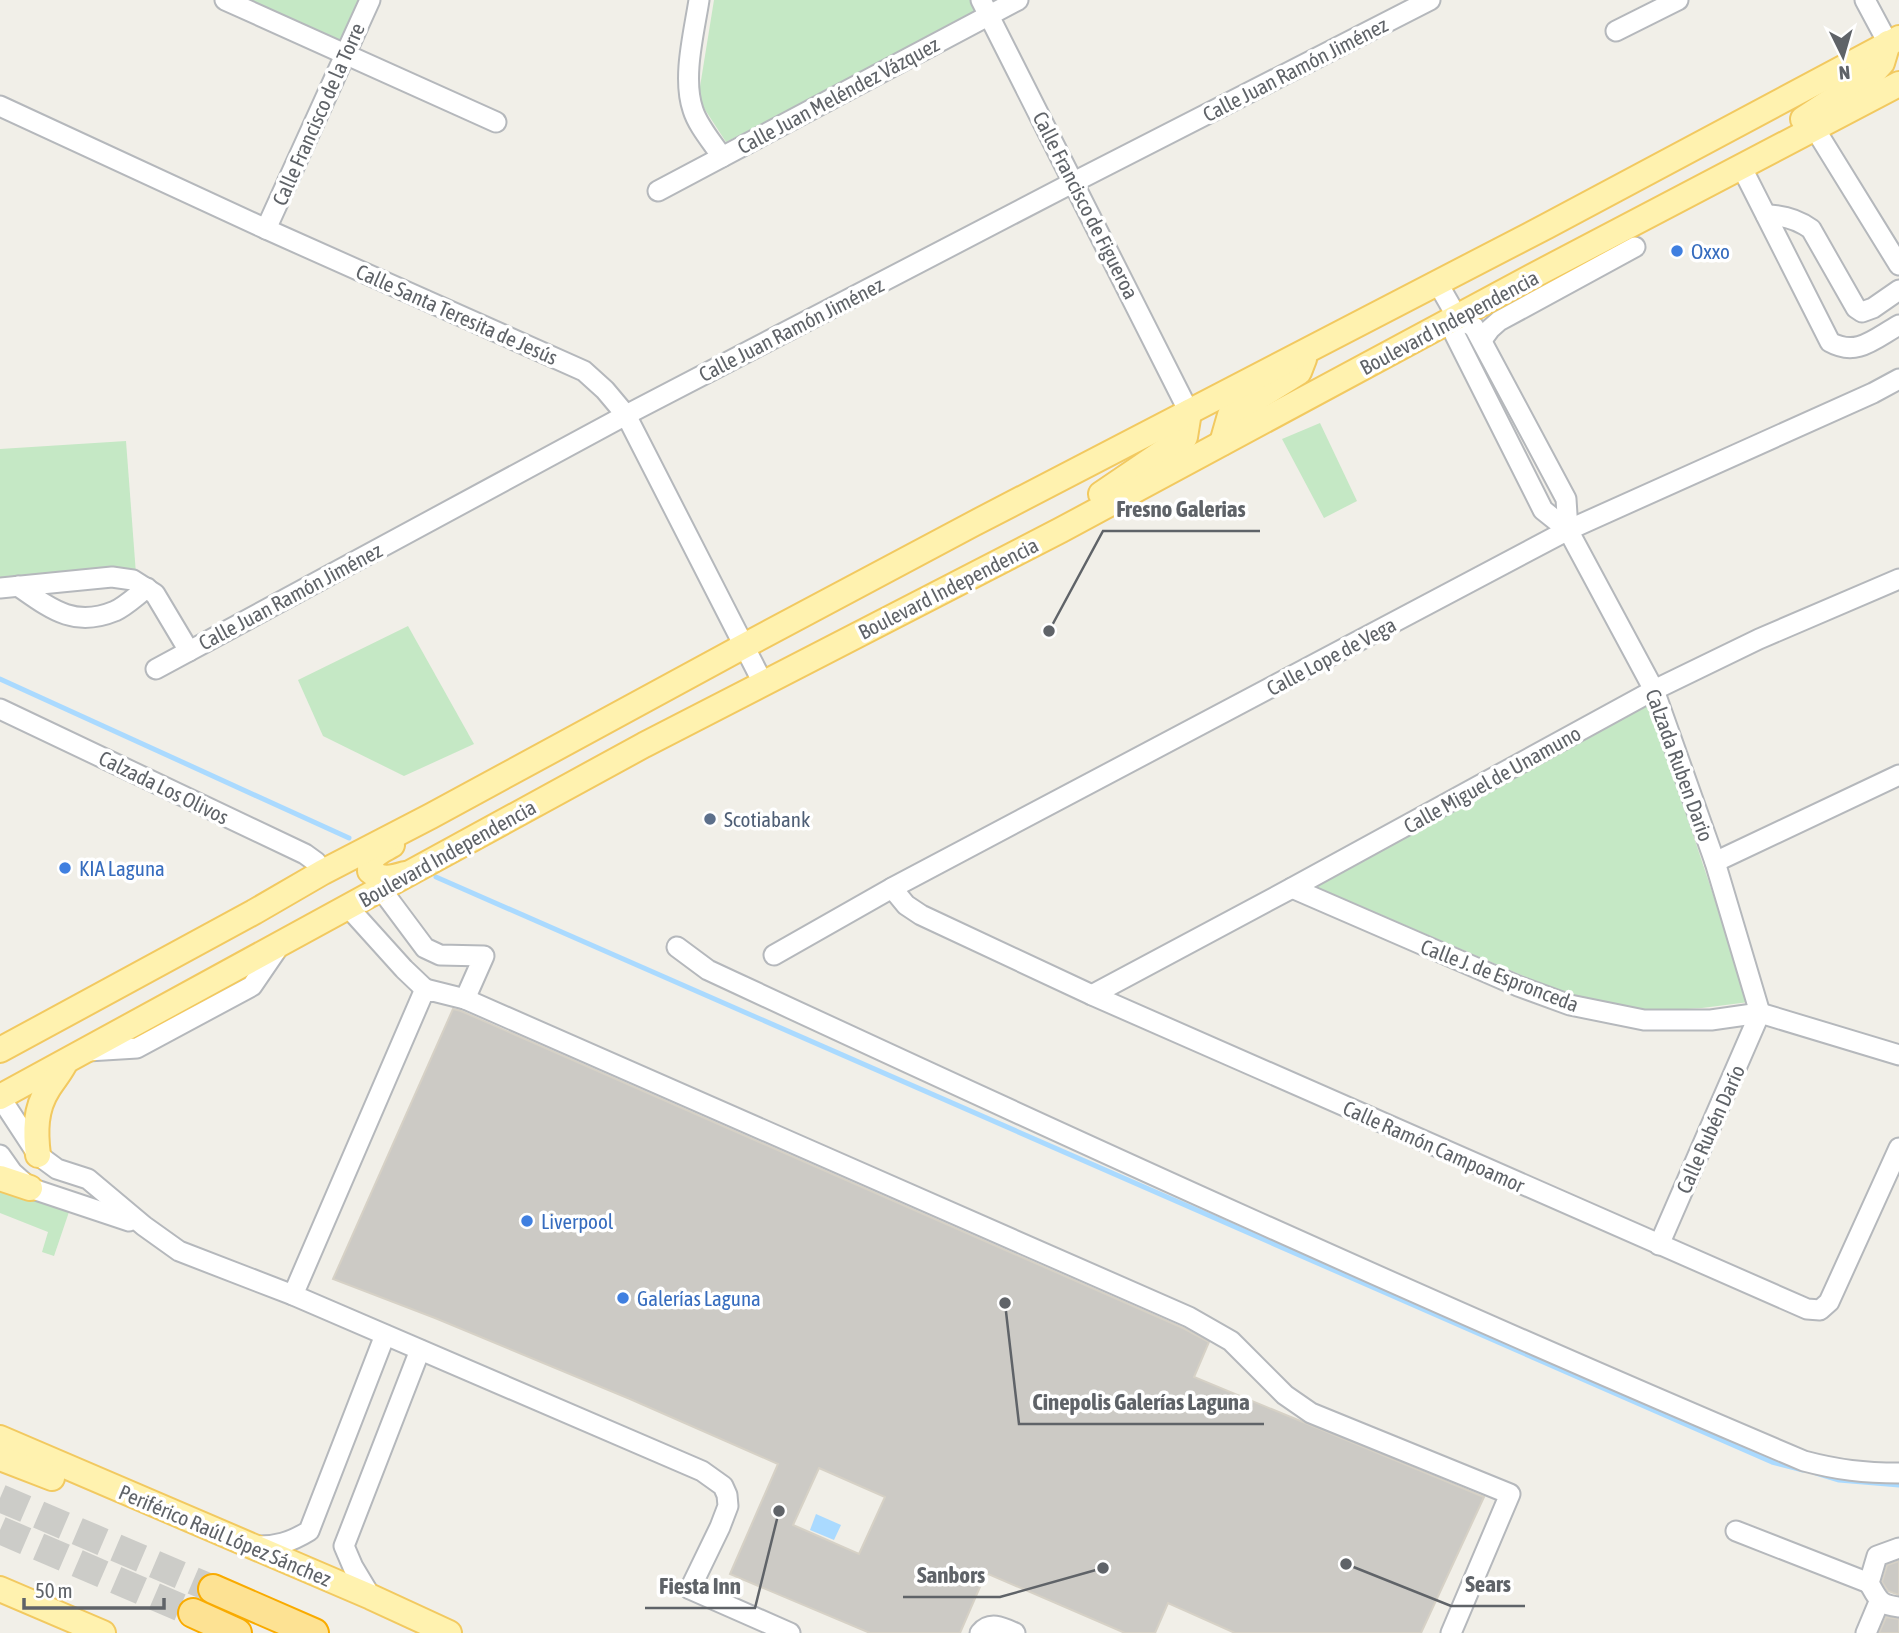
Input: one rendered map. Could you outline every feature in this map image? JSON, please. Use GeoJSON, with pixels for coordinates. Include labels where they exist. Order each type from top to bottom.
{"type":"FeatureCollection","features":[{"type":"Feature","properties":{"kind":"highway"},"geometry":{"type":"LineString","coordinates":[[213,1589],[314,1633]]}},
{"type":"Feature","properties":{"kind":"highway"},"geometry":{"type":"LineString","coordinates":[[192,1613],[237,1633]]}},
{"type":"Feature","properties":{"kind":"main road"},"geometry":{"type":"LineString","coordinates":[[1750,163],[1805,118],[1872,74],[1894,41]]}},
{"type":"Feature","properties":{"kind":"main road","name":"Boulevard Independencia"},"geometry":{"type":"LineString","coordinates":[[0,1050],[323,872],[744,646],[1894,41]]}},
{"type":"Feature","properties":{"kind":"main road","name":"Boulevard Independencia"},"geometry":{"type":"LineString","coordinates":[[0,1097],[644,745],[1061,530],[1899,84]]}},
{"type":"Feature","properties":{"kind":"main road"},"geometry":{"type":"LineString","coordinates":[[1222,443],[1230,415],[1299,372],[1309,349]]}},
{"type":"Feature","properties":{"kind":"main road"},"geometry":{"type":"LineString","coordinates":[[1061,530],[1096,497],[1185,437],[1189,412]]}},
{"type":"Feature","properties":{"kind":"main road"},"geometry":{"type":"LineString","coordinates":[[410,872],[385,878],[370,871],[370,864],[373,856],[454,808],[490,783]]}},
{"type":"Feature","properties":{"kind":"main road"},"geometry":{"type":"LineString","coordinates":[[38,1155],[35,1133],[37,1115],[46,1091],[75,1056]]}},
{"type":"Feature","properties":{"kind":"main road"},"geometry":{"type":"LineString","coordinates":[[0,1178],[30,1188]]}},
{"type":"Feature","properties":{"kind":"main road","name":"Periférico Raúl López Sánchez"},"geometry":{"type":"LineString","coordinates":[[0,1438],[449,1633]]}},
{"type":"Feature","properties":{"kind":"main road"},"geometry":{"type":"LineString","coordinates":[[0,1458],[92,1493],[150,1503]]}},
{"type":"Feature","properties":{"kind":"main road"},"geometry":{"type":"LineString","coordinates":[[0,1589],[103,1633]]}},
{"type":"Feature","properties":{"kind":"street"},"geometry":{"type":"LineString","coordinates":[[225,0],[496,121]]}},
{"type":"Feature","properties":{"kind":"street","name":"Calle Francisco de la Torre"},"geometry":{"type":"LineString","coordinates":[[266,229],[370,0]]}},
{"type":"Feature","properties":{"kind":"street"},"geometry":{"type":"LineString","coordinates":[[699,0],[689,71],[689,95],[694,112],[722,157]]}},
{"type":"Feature","properties":{"kind":"street","name":"Calle Juan Meléndez Vázquez"},"geometry":{"type":"LineString","coordinates":[[658,191],[985,7],[1018,0]]}},
{"type":"Feature","properties":{"kind":"street","name":"Calle Juan Ramón Jiménez"},"geometry":{"type":"LineString","coordinates":[[156,669],[626,415],[1430,0]]}},
{"type":"Feature","properties":{"kind":"street"},"geometry":{"type":"LineString","coordinates":[[1616,31],[1678,0]]}},
{"type":"Feature","properties":{"kind":"street"},"geometry":{"type":"LineString","coordinates":[[1865,0],[1894,41]]}},
{"type":"Feature","properties":{"kind":"street","name":"Calle Francisco de Figueroa"},"geometry":{"type":"LineString","coordinates":[[985,7],[1189,412]]}},
{"type":"Feature","properties":{"kind":"street","name":"Calle Santa Teresita de Jesús"},"geometry":{"type":"LineString","coordinates":[[0,106],[584,371],[626,415],[763,683]]}},
{"type":"Feature","properties":{"kind":"street"},"geometry":{"type":"LineString","coordinates":[[1815,129],[1899,265]]}},
{"type":"Feature","properties":{"kind":"street"},"geometry":{"type":"LineString","coordinates":[[1750,163],[1766,215],[1830,342],[1841,348],[1857,349],[1899,325]]}},
{"type":"Feature","properties":{"kind":"street"},"geometry":{"type":"LineString","coordinates":[[1766,215],[1781,215],[1801,221],[1811,229],[1856,308],[1862,312],[1873,308],[1899,290]]}},
{"type":"Feature","properties":{"kind":"street"},"geometry":{"type":"LineString","coordinates":[[1482,340],[1499,321],[1635,247]]}},
{"type":"Feature","properties":{"kind":"street","name":"Calzada Ruben Dario"},"geometry":{"type":"LineString","coordinates":[[1437,282],[1457,317],[1474,327],[1482,340],[1566,499],[1568,530]]}},
{"type":"Feature","properties":{"kind":"street","name":"Calzada Ruben Dario"},"geometry":{"type":"LineString","coordinates":[[1457,317],[1455,335],[1543,510],[1568,530],[1654,690],[1715,862],[1760,1013]]}},
{"type":"Feature","properties":{"kind":"street","name":"Calle Lope de Vega"},"geometry":{"type":"LineString","coordinates":[[774,955],[892,888],[1568,530],[1899,379]]}},
{"type":"Feature","properties":{"kind":"street"},"geometry":{"type":"LineString","coordinates":[[1492,408],[1512,398]]}},
{"type":"Feature","properties":{"kind":"street"},"geometry":{"type":"LineString","coordinates":[[9,587],[111,578],[133,580],[155,594],[189,651]]}},
{"type":"Feature","properties":{"kind":"street","name":"Calle Miguel de Unamuno"},"geometry":{"type":"LineString","coordinates":[[1092,995],[1654,690],[1759,639],[1899,579]]}},
{"type":"Feature","properties":{"kind":"street"},"geometry":{"type":"LineString","coordinates":[[9,587],[74,618],[94,617],[117,610],[147,588]]}},
{"type":"Feature","properties":{"kind":"street","name":"Calzada Los Olivos"},"geometry":{"type":"LineString","coordinates":[[0,709],[305,854],[316,862],[323,872]]}},
{"type":"Feature","properties":{"kind":"street"},"geometry":{"type":"LineString","coordinates":[[1715,862],[1899,775]]}},
{"type":"Feature","properties":{"kind":"street","name":"Calle Ramón Campoamor"},"geometry":{"type":"LineString","coordinates":[[892,888],[906,905],[921,915],[1092,995],[1807,1309],[1820,1310],[1829,1302],[1899,1147]]}},
{"type":"Feature","properties":{"kind":"street","name":"Calle J. de Espronceda"},"geometry":{"type":"LineString","coordinates":[[1292,888],[1570,1006],[1644,1020],[1711,1020],[1760,1013]]}},
{"type":"Feature","properties":{"kind":"street"},"geometry":{"type":"LineString","coordinates":[[381,889],[425,948],[440,955],[484,956],[465,999]]}},
{"type":"Feature","properties":{"kind":"street"},"geometry":{"type":"LineString","coordinates":[[348,907],[425,989],[465,999],[1189,1317],[1231,1341],[1285,1395],[1311,1413],[1510,1494],[1451,1633]]}},
{"type":"Feature","properties":{"kind":"street"},"geometry":{"type":"LineString","coordinates":[[677,947],[708,970],[1060,1133],[1633,1388],[1804,1461],[1861,1473],[1899,1473]]}},
{"type":"Feature","properties":{"kind":"street"},"geometry":{"type":"LineString","coordinates":[[293,1295],[425,989]]}},
{"type":"Feature","properties":{"kind":"street"},"geometry":{"type":"LineString","coordinates":[[1760,1013],[1899,1055]]}},
{"type":"Feature","properties":{"kind":"street","name":"Calle Rubén Darío"},"geometry":{"type":"LineString","coordinates":[[1659,1245],[1760,1013]]}},
{"type":"Feature","properties":{"kind":"street"},"geometry":{"type":"LineString","coordinates":[[0,1097],[38,1155],[57,1169],[88,1179],[144,1226],[180,1251],[293,1295],[702,1471],[723,1486],[728,1506],[690,1589],[790,1633]]}},
{"type":"Feature","properties":{"kind":"street"},"geometry":{"type":"LineString","coordinates":[[0,1155],[12,1172],[30,1188],[144,1226]]}},
{"type":"Feature","properties":{"kind":"street"},"geometry":{"type":"LineString","coordinates":[[246,1545],[274,1545],[294,1540],[309,1531],[385,1335]]}},
{"type":"Feature","properties":{"kind":"street"},"geometry":{"type":"LineString","coordinates":[[371,1597],[344,1546],[420,1350]]}},
{"type":"Feature","properties":{"kind":"street"},"geometry":{"type":"LineString","coordinates":[[1736,1531],[1869,1583],[1879,1602],[1899,1608]]}},
{"type":"Feature","properties":{"kind":"street"},"geometry":{"type":"LineString","coordinates":[[1869,1583],[1877,1556],[1899,1548]]}},
{"type":"Feature","properties":{"kind":"street"},"geometry":{"type":"LineString","coordinates":[[1866,1633],[1879,1602]]}},
{"type":"Feature","properties":{"kind":"street"},"geometry":{"type":"LineString","coordinates":[[980,1633],[984,1628],[993,1625],[1015,1633]]}},
{"type":"Feature","properties":{"kind":"green space"},"geometry":{"type":"Polygon","coordinates":[[[251,0],[358,0],[339,42],[251,0]]]}},
{"type":"Feature","properties":{"kind":"green space"},"geometry":{"type":"Polygon","coordinates":[[[714,0],[976,0],[982,11],[726,142],[698,99],[714,0]]]}},
{"type":"Feature","properties":{"kind":"green space"},"geometry":{"type":"Polygon","coordinates":[[[1320,423],[1357,501],[1324,518],[1282,439],[1320,423]]]}},
{"type":"Feature","properties":{"kind":"green space"},"geometry":{"type":"Polygon","coordinates":[[[126,441],[136,574],[0,583],[0,449],[126,441]]]}},
{"type":"Feature","properties":{"kind":"green space"},"geometry":{"type":"Polygon","coordinates":[[[408,626],[474,744],[404,776],[323,736],[298,680],[408,626]]]}},
{"type":"Feature","properties":{"kind":"green space"},"geometry":{"type":"Polygon","coordinates":[[[1649,703],[1749,1002],[1637,1012],[1570,996],[1314,886],[1649,703]]]}},
{"type":"Feature","properties":{"kind":"green space"},"geometry":{"type":"Polygon","coordinates":[[[0,1182],[70,1209],[54,1256],[42,1252],[48,1232],[0,1213],[0,1182]]]}},
{"type":"Feature","properties":{"kind":"water"},"geometry":{"type":"Polygon","coordinates":[[[816,1514],[841,1525],[834,1540],[810,1530],[816,1514]]]}},
{"type":"Feature","properties":{"kind":"building","name":"Galerías Laguna"},"geometry":{"type":"Polygon","coordinates":[[[453,1009],[1183,1328],[1209,1342],[1194,1377],[1484,1497],[1421,1633],[1235,1633],[1168,1603],[1155,1633],[1125,1633],[986,1573],[960,1633],[870,1633],[730,1574],[778,1464],[630,1399],[333,1279],[453,1009]],[[819,1468],[793,1525],[859,1554],[885,1497],[819,1468]]]}},
{"type":"Feature","properties":{"kind":"building"},"geometry":{"type":"Polygon","coordinates":[[[1899,1561],[1899,1595],[1888,1591],[1882,1582],[1887,1565],[1899,1561]]]}},
{"type":"Feature","properties":{"kind":"building"},"geometry":{"type":"Polygon","coordinates":[[[1886,1617],[1899,1619],[1899,1633],[1879,1633],[1886,1617]]]}},
{"type":"Feature","properties":{"kind":"waterway"},"geometry":{"type":"LineString","coordinates":[[0,679],[349,838]]}},
{"type":"Feature","properties":{"kind":"waterway"},"geometry":{"type":"LineString","coordinates":[[436,877],[1772,1462],[1803,1470]]}},
{"type":"Feature","properties":{"kind":"waterway"},"geometry":{"type":"LineString","coordinates":[[1816,1473],[1839,1480],[1899,1485]]}},
{"type":"Feature","properties":{"kind":"tunnel"},"geometry":{"type":"LineString","coordinates":[[0,1498],[213,1589]]}},
{"type":"Feature","properties":{"kind":"tunnel"},"geometry":{"type":"LineString","coordinates":[[0,1530],[193,1613]]}},
{"type":"Feature","properties":{"kind":"place","name":"Oxxo"},"geometry":{"type":"Point","coordinates":[1677,251]}},
{"type":"Feature","properties":{"kind":"place","name":"Fresno Galerias"},"geometry":{"type":"Point","coordinates":[1049,631]}},
{"type":"Feature","properties":{"kind":"place","name":"Scotiabank"},"geometry":{"type":"Point","coordinates":[710,819]}},
{"type":"Feature","properties":{"kind":"place","name":"KIA Laguna"},"geometry":{"type":"Point","coordinates":[65,868]}},
{"type":"Feature","properties":{"kind":"place","name":"Liverpool"},"geometry":{"type":"Point","coordinates":[527,1221]}},
{"type":"Feature","properties":{"kind":"place","name":"Galerías Laguna"},"geometry":{"type":"Point","coordinates":[623,1298]}},
{"type":"Feature","properties":{"kind":"place","name":"Cinepolis Galerías Laguna"},"geometry":{"type":"Point","coordinates":[1005,1303]}},
{"type":"Feature","properties":{"kind":"place","name":"Fiesta Inn"},"geometry":{"type":"Point","coordinates":[779,1511]}},
{"type":"Feature","properties":{"kind":"place","name":"Sears"},"geometry":{"type":"Point","coordinates":[1346,1564]}},
{"type":"Feature","properties":{"kind":"place","name":"Sanbors"},"geometry":{"type":"Point","coordinates":[1103,1568]}}]}
